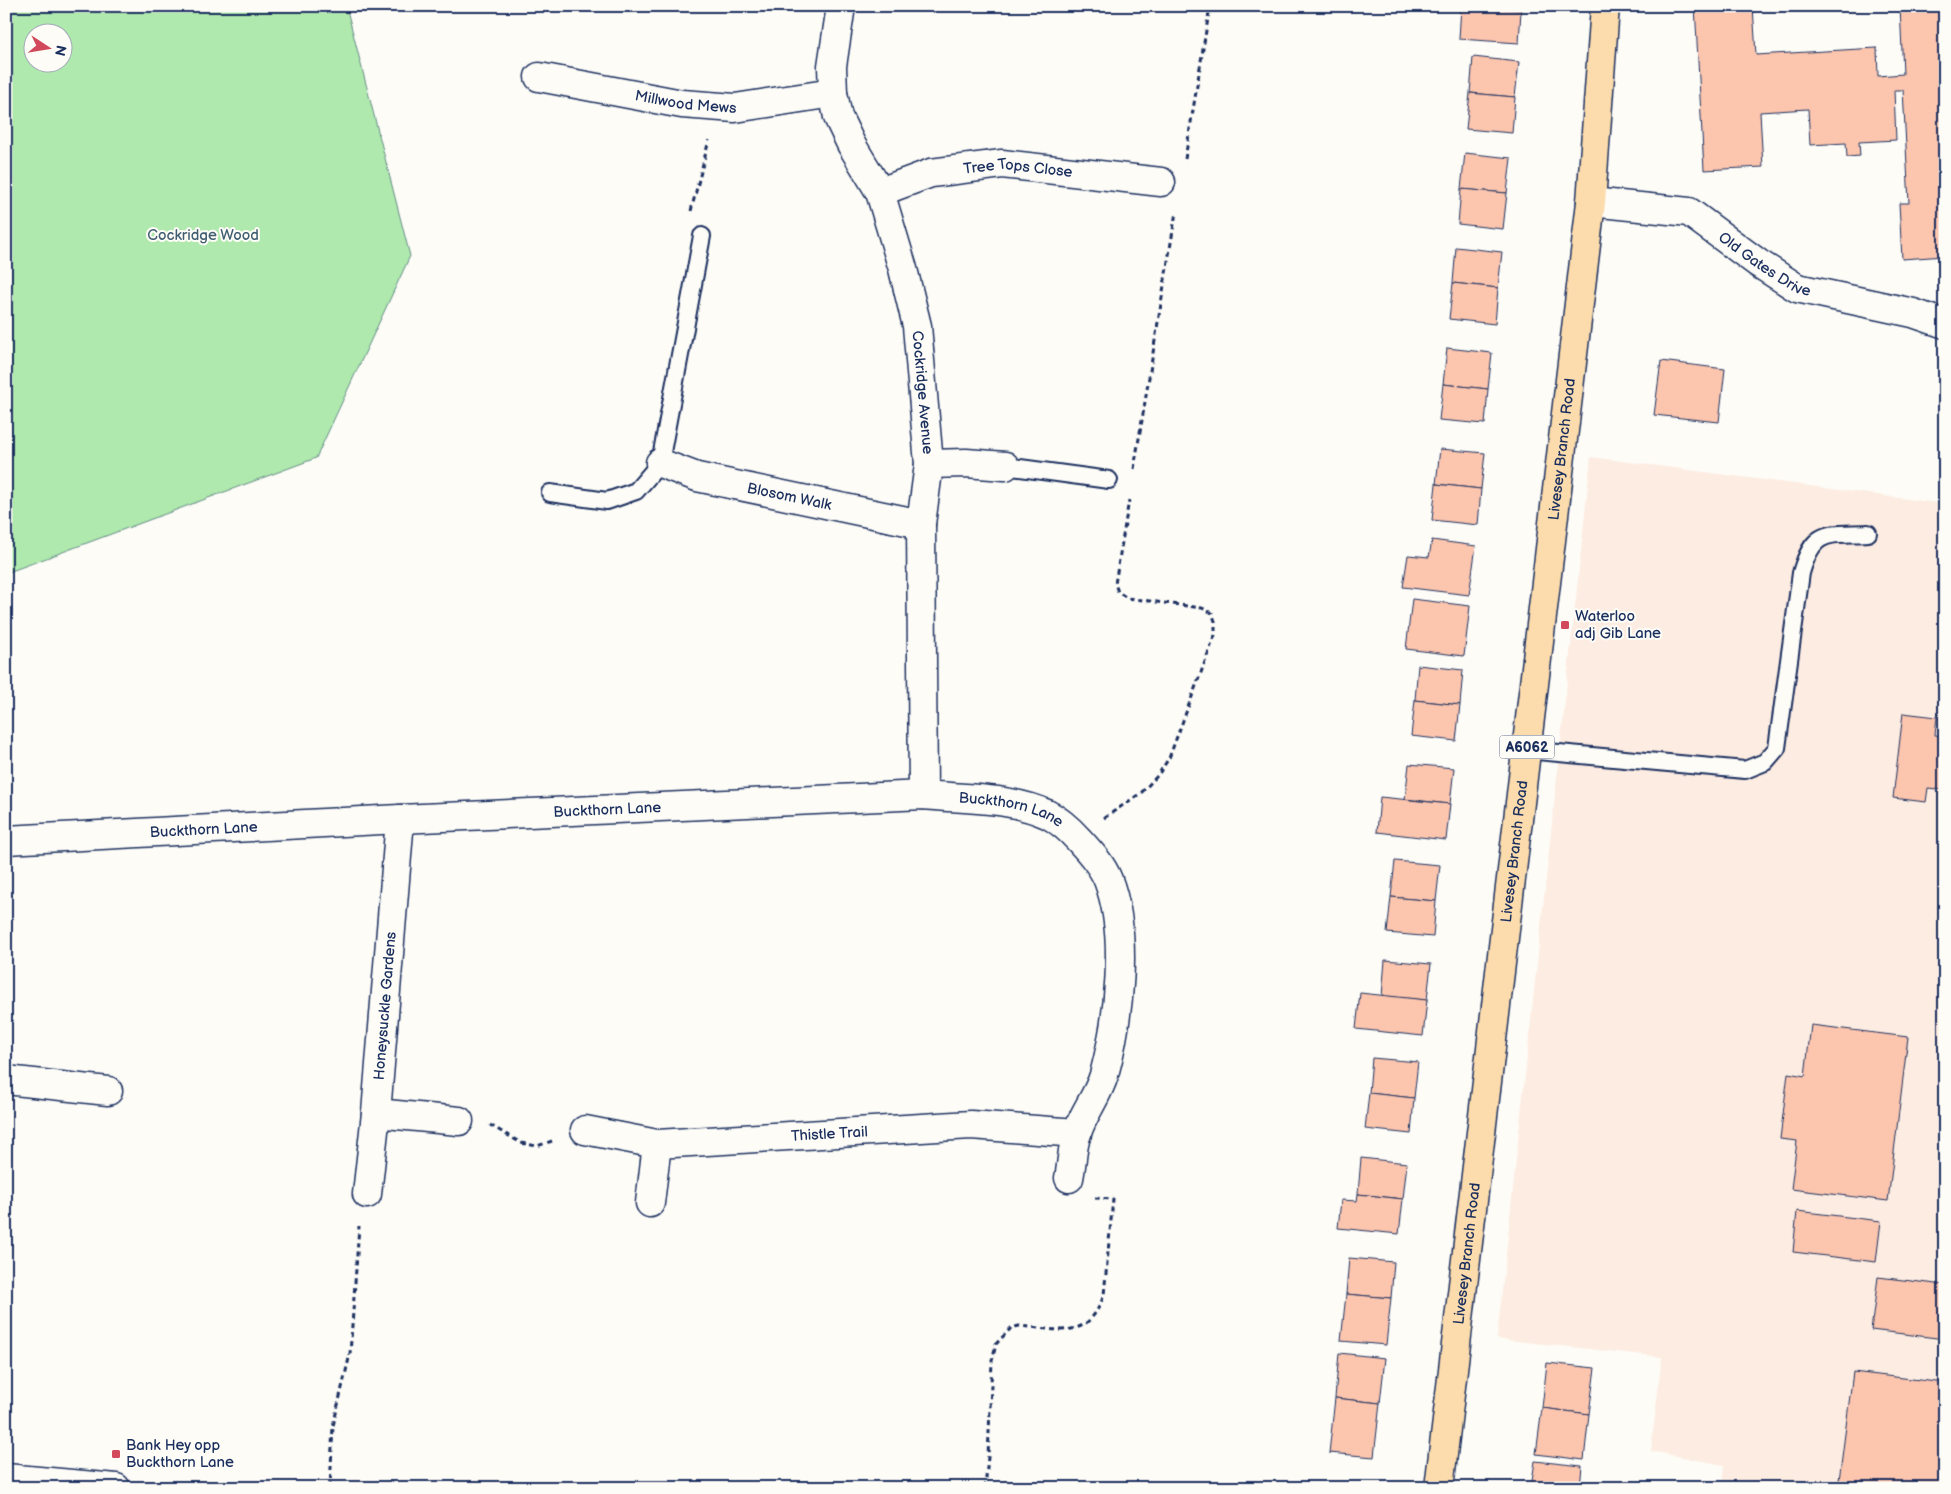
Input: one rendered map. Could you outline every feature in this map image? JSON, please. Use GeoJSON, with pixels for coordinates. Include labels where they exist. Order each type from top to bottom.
{"type":"FeatureCollection","features":[{"type":"Feature","properties":{"kind":"main road","name":"Livesey Branch Road"},"geometry":{"type":"LineString","coordinates":[[1439,1488],[1591,202],[1604,6]]}},
{"type":"Feature","properties":{"kind":"street","name":"Cockridge Avenue"},"geometry":{"type":"LineString","coordinates":[[841,6],[832,66],[833,94],[838,117],[851,144],[880,192],[903,269],[917,326],[929,464],[921,524],[924,795]]}},
{"type":"Feature","properties":{"kind":"street","name":"Millwood Mews"},"geometry":{"type":"LineString","coordinates":[[539,77],[682,104],[735,108],[833,94]]}},
{"type":"Feature","properties":{"kind":"street","name":"Tree Tops Close"},"geometry":{"type":"LineString","coordinates":[[880,192],[931,172],[1002,164],[1169,192]]}},
{"type":"Feature","properties":{"kind":"street","name":"Old Gates Drive"},"geometry":{"type":"LineString","coordinates":[[1591,202],[1689,212],[1758,263],[1797,288],[1913,313],[1945,324]]}},
{"type":"Feature","properties":{"kind":"street","name":"Blosom Walk"},"geometry":{"type":"LineString","coordinates":[[660,463],[697,477],[921,524]]}},
{"type":"Feature","properties":{"kind":"street"},"geometry":{"type":"LineString","coordinates":[[929,464],[966,463],[1005,466]]}},
{"type":"Feature","properties":{"kind":"street","name":"Buckthorn Lane"},"geometry":{"type":"LineString","coordinates":[[6,840],[400,819],[924,795],[1003,802],[1027,807],[1048,815],[1064,825],[1093,855],[1108,880],[1116,914],[1119,949],[1118,998],[1112,1042],[1103,1078],[1077,1133]]}},
{"type":"Feature","properties":{"kind":"street","name":"Honeysuckle Gardens"},"geometry":{"type":"LineString","coordinates":[[367,1194],[376,1113],[400,819]]}},
{"type":"Feature","properties":{"kind":"street"},"geometry":{"type":"LineString","coordinates":[[6,1080],[108,1091]]}},
{"type":"Feature","properties":{"kind":"street"},"geometry":{"type":"LineString","coordinates":[[376,1113],[459,1121]]}},
{"type":"Feature","properties":{"kind":"street","name":"Thistle Trail"},"geometry":{"type":"LineString","coordinates":[[585,1130],[657,1144],[971,1125],[1077,1133]]}},
{"type":"Feature","properties":{"kind":"street"},"geometry":{"type":"LineString","coordinates":[[1070,1178],[1077,1133]]}},
{"type":"Feature","properties":{"kind":"street"},"geometry":{"type":"LineString","coordinates":[[650,1203],[657,1144]]}},
{"type":"Feature","properties":{"kind":"street"},"geometry":{"type":"LineString","coordinates":[[6,1478],[116,1488]]}},
{"type":"Feature","properties":{"kind":"lane"},"geometry":{"type":"LineString","coordinates":[[550,493],[607,501],[636,491],[660,463],[702,236]]}},
{"type":"Feature","properties":{"kind":"lane"},"geometry":{"type":"LineString","coordinates":[[1005,466],[1109,480]]}},
{"type":"Feature","properties":{"kind":"lane"},"geometry":{"type":"LineString","coordinates":[[1526,750],[1745,770],[1765,762],[1777,748],[1801,573],[1806,556],[1814,542],[1828,534],[1868,533]]}},
{"type":"Feature","properties":{"kind":"path"},"geometry":{"type":"LineString","coordinates":[[1184,163],[1210,6]]}},
{"type":"Feature","properties":{"kind":"path"},"geometry":{"type":"LineString","coordinates":[[702,236],[687,226],[717,106]]}},
{"type":"Feature","properties":{"kind":"path"},"geometry":{"type":"LineString","coordinates":[[1133,477],[1169,192]]}},
{"type":"Feature","properties":{"kind":"path"},"geometry":{"type":"LineString","coordinates":[[1076,837],[1141,793],[1158,775],[1169,758],[1215,635],[1212,613],[1202,608],[1127,598],[1118,592],[1115,584],[1129,496]]}},
{"type":"Feature","properties":{"kind":"path"},"geometry":{"type":"LineString","coordinates":[[459,1121],[477,1117],[521,1143],[537,1146],[585,1130]]}},
{"type":"Feature","properties":{"kind":"path"},"geometry":{"type":"LineString","coordinates":[[985,1488],[992,1361],[996,1344],[1011,1328],[1019,1326],[1076,1329],[1085,1325],[1100,1306],[1104,1295],[1113,1199],[1067,1197],[1070,1178]]}},
{"type":"Feature","properties":{"kind":"path"},"geometry":{"type":"LineString","coordinates":[[330,1488],[333,1426],[350,1354],[360,1217],[367,1194]]}},
{"type":"Feature","properties":{"kind":"shaded area"},"geometry":{"type":"Polygon","coordinates":[[[1591,457],[1945,504],[1945,1488],[1722,1488],[1724,1465],[1651,1451],[1662,1357],[1497,1339],[1591,457]]]}},
{"type":"Feature","properties":{"kind":"green space","name":"Cockridge Wood"},"geometry":{"type":"Polygon","coordinates":[[[6,6],[346,6],[410,256],[316,458],[6,573],[6,6]]]}},
{"type":"Feature","properties":{"kind":"building"},"geometry":{"type":"Polygon","coordinates":[[[1461,6],[1521,10],[1519,43],[1459,39],[1461,6]]]}},
{"type":"Feature","properties":{"kind":"building"},"geometry":{"type":"Polygon","coordinates":[[[1695,6],[1753,6],[1756,55],[1877,48],[1878,76],[1903,74],[1900,6],[1945,6],[1945,256],[1902,259],[1899,203],[1909,203],[1903,90],[1894,90],[1896,140],[1859,142],[1860,156],[1847,157],[1846,143],[1810,145],[1808,109],[1760,112],[1763,167],[1704,170],[1695,6]]]}},
{"type":"Feature","properties":{"kind":"building"},"geometry":{"type":"Polygon","coordinates":[[[1473,57],[1519,62],[1515,97],[1470,93],[1473,57]]]}},
{"type":"Feature","properties":{"kind":"building"},"geometry":{"type":"Polygon","coordinates":[[[1470,93],[1515,97],[1512,133],[1466,129],[1470,93]]]}},
{"type":"Feature","properties":{"kind":"building"},"geometry":{"type":"Polygon","coordinates":[[[1465,153],[1511,158],[1507,193],[1461,189],[1465,153]]]}},
{"type":"Feature","properties":{"kind":"building"},"geometry":{"type":"Polygon","coordinates":[[[1461,189],[1507,193],[1503,229],[1458,224],[1461,189]]]}},
{"type":"Feature","properties":{"kind":"building"},"geometry":{"type":"Polygon","coordinates":[[[1456,247],[1502,252],[1498,288],[1453,283],[1456,247]]]}},
{"type":"Feature","properties":{"kind":"building"},"geometry":{"type":"Polygon","coordinates":[[[1453,283],[1498,288],[1495,324],[1449,319],[1453,283]]]}},
{"type":"Feature","properties":{"kind":"building"},"geometry":{"type":"Polygon","coordinates":[[[1447,348],[1492,353],[1488,389],[1443,384],[1447,348]]]}},
{"type":"Feature","properties":{"kind":"building"},"geometry":{"type":"Polygon","coordinates":[[[1661,361],[1725,369],[1719,422],[1654,415],[1661,361]]]}},
{"type":"Feature","properties":{"kind":"building"},"geometry":{"type":"Polygon","coordinates":[[[1443,384],[1488,389],[1485,424],[1439,420],[1443,384]]]}},
{"type":"Feature","properties":{"kind":"building"},"geometry":{"type":"Polygon","coordinates":[[[1440,449],[1485,453],[1481,489],[1436,484],[1440,449]]]}},
{"type":"Feature","properties":{"kind":"building"},"geometry":{"type":"Polygon","coordinates":[[[1436,484],[1481,489],[1478,525],[1432,520],[1436,484]]]}},
{"type":"Feature","properties":{"kind":"building"},"geometry":{"type":"Polygon","coordinates":[[[1432,540],[1476,546],[1469,595],[1403,587],[1408,555],[1429,557],[1432,540]]]}},
{"type":"Feature","properties":{"kind":"building"},"geometry":{"type":"Polygon","coordinates":[[[1412,599],[1470,606],[1464,656],[1406,649],[1412,599]]]}},
{"type":"Feature","properties":{"kind":"building"},"geometry":{"type":"Polygon","coordinates":[[[1418,665],[1463,670],[1460,705],[1415,700],[1418,665]]]}},
{"type":"Feature","properties":{"kind":"building"},"geometry":{"type":"Polygon","coordinates":[[[1415,700],[1460,705],[1456,741],[1411,736],[1415,700]]]}},
{"type":"Feature","properties":{"kind":"building"},"geometry":{"type":"Polygon","coordinates":[[[1903,713],[1937,717],[1935,735],[1945,736],[1945,790],[1928,788],[1926,802],[1893,798],[1903,713]]]}},
{"type":"Feature","properties":{"kind":"building"},"geometry":{"type":"Polygon","coordinates":[[[1409,764],[1454,768],[1450,804],[1405,799],[1409,764]]]}},
{"type":"Feature","properties":{"kind":"building"},"geometry":{"type":"Polygon","coordinates":[[[1380,797],[1450,804],[1446,840],[1377,832],[1380,797]]]}},
{"type":"Feature","properties":{"kind":"building"},"geometry":{"type":"Polygon","coordinates":[[[1395,861],[1440,865],[1436,901],[1391,897],[1395,861]]]}},
{"type":"Feature","properties":{"kind":"building"},"geometry":{"type":"Polygon","coordinates":[[[1391,897],[1436,901],[1433,937],[1387,933],[1391,897]]]}},
{"type":"Feature","properties":{"kind":"building"},"geometry":{"type":"Polygon","coordinates":[[[1385,960],[1431,964],[1427,1000],[1382,996],[1385,960]]]}},
{"type":"Feature","properties":{"kind":"building"},"geometry":{"type":"Polygon","coordinates":[[[1360,993],[1427,1000],[1423,1036],[1356,1029],[1360,993]]]}},
{"type":"Feature","properties":{"kind":"building"},"geometry":{"type":"Polygon","coordinates":[[[1811,1025],[1908,1037],[1888,1201],[1791,1189],[1797,1141],[1780,1139],[1788,1073],[1805,1076],[1811,1025]]]}},
{"type":"Feature","properties":{"kind":"building"},"geometry":{"type":"Polygon","coordinates":[[[1372,1058],[1418,1062],[1414,1098],[1369,1093],[1372,1058]]]}},
{"type":"Feature","properties":{"kind":"building"},"geometry":{"type":"Polygon","coordinates":[[[1369,1093],[1414,1098],[1411,1134],[1365,1129],[1369,1093]]]}},
{"type":"Feature","properties":{"kind":"building"},"geometry":{"type":"Polygon","coordinates":[[[1361,1158],[1407,1163],[1403,1199],[1358,1194],[1361,1158]]]}},
{"type":"Feature","properties":{"kind":"building"},"geometry":{"type":"Polygon","coordinates":[[[1358,1194],[1403,1199],[1399,1234],[1338,1228],[1341,1200],[1357,1201],[1358,1194]]]}},
{"type":"Feature","properties":{"kind":"building"},"geometry":{"type":"Polygon","coordinates":[[[1797,1211],[1881,1221],[1876,1262],[1793,1252],[1797,1211]]]}},
{"type":"Feature","properties":{"kind":"building"},"geometry":{"type":"Polygon","coordinates":[[[1349,1258],[1394,1262],[1391,1298],[1346,1294],[1349,1258]]]}},
{"type":"Feature","properties":{"kind":"building"},"geometry":{"type":"Polygon","coordinates":[[[1878,1277],[1945,1285],[1945,1339],[1871,1330],[1878,1277]]]}},
{"type":"Feature","properties":{"kind":"building"},"geometry":{"type":"Polygon","coordinates":[[[1346,1294],[1391,1298],[1386,1345],[1341,1341],[1346,1294]]]}},
{"type":"Feature","properties":{"kind":"building"},"geometry":{"type":"Polygon","coordinates":[[[1339,1353],[1385,1358],[1380,1403],[1335,1398],[1339,1353]]]}},
{"type":"Feature","properties":{"kind":"building"},"geometry":{"type":"Polygon","coordinates":[[[1547,1363],[1595,1368],[1589,1414],[1542,1408],[1547,1363]]]}},
{"type":"Feature","properties":{"kind":"building"},"geometry":{"type":"Polygon","coordinates":[[[1853,1372],[1945,1383],[1943,1488],[1838,1488],[1853,1372]]]}},
{"type":"Feature","properties":{"kind":"building"},"geometry":{"type":"Polygon","coordinates":[[[1335,1398],[1380,1403],[1374,1457],[1329,1453],[1335,1398]]]}},
{"type":"Feature","properties":{"kind":"building"},"geometry":{"type":"Polygon","coordinates":[[[1542,1408],[1589,1414],[1584,1460],[1536,1454],[1542,1408]]]}},
{"type":"Feature","properties":{"kind":"building"},"geometry":{"type":"Polygon","coordinates":[[[1535,1461],[1582,1466],[1580,1488],[1531,1488],[1535,1461]]]}},
{"type":"Feature","properties":{"kind":"place","name":"Waterloo adj Gib Lane"},"geometry":{"type":"Point","coordinates":[1565,625]}},
{"type":"Feature","properties":{"kind":"place","name":"Bank Hey opp Buckthorn Lane"},"geometry":{"type":"Point","coordinates":[116,1454]}}]}
